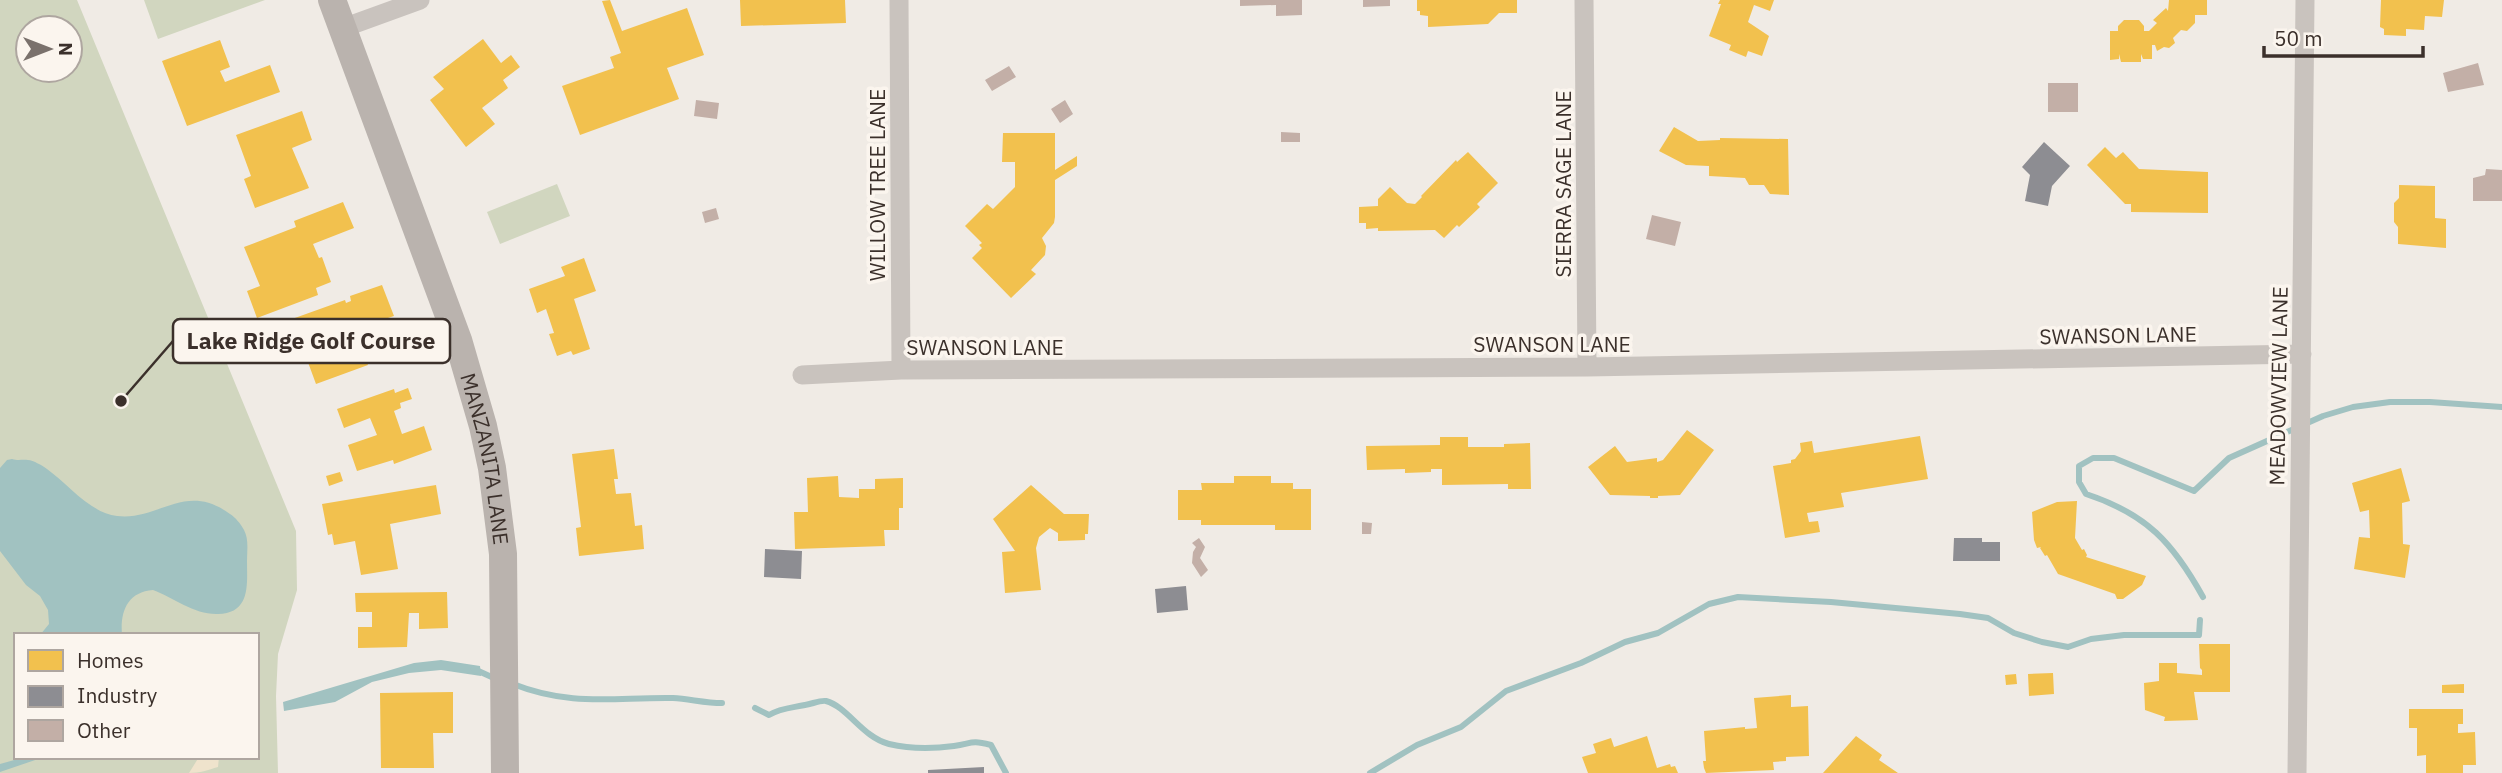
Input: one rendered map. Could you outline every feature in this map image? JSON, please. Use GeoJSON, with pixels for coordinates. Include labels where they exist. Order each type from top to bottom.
{"type":"FeatureCollection","features":[{"type":"Feature","properties":{"kind":"street","name":"MANZANITA LANE"},"geometry":{"type":"LineString","coordinates":[[332,0],[458,341],[483,426],[492,468],[503,554],[505,773]]}},
{"type":"Feature","properties":{"kind":"street"},"geometry":{"type":"LineString","coordinates":[[343,28],[420,0]]}},
{"type":"Feature","properties":{"kind":"street","name":"WILLOW TREE LANE"},"geometry":{"type":"LineString","coordinates":[[899,0],[901,370]]}},
{"type":"Feature","properties":{"kind":"street","name":"SIERRA SAGE LANE"},"geometry":{"type":"LineString","coordinates":[[1584,0],[1587,367]]}},
{"type":"Feature","properties":{"kind":"street","name":"MEADOWVIEW LANE"},"geometry":{"type":"LineString","coordinates":[[2297,773],[2305,0]]}},
{"type":"Feature","properties":{"kind":"street","name":"SWANSON LANE"},"geometry":{"type":"LineString","coordinates":[[802,375],[901,370],[1587,367],[2302,354]]}},
{"type":"Feature","properties":{"kind":"green space"},"geometry":{"type":"Polygon","coordinates":[[[0,0],[77,0],[83,14],[14,14],[14,84],[84,84],[84,17],[296,531],[297,590],[278,654],[278,773],[0,773],[0,0]]]}},
{"type":"Feature","properties":{"kind":"green space"},"geometry":{"type":"Polygon","coordinates":[[[144,0],[265,0],[158,39],[144,0]]]}},
{"type":"Feature","properties":{"kind":"green space"},"geometry":{"type":"Polygon","coordinates":[[[557,184],[570,216],[500,244],[487,212],[557,184]]]}},
{"type":"Feature","properties":{"kind":"sand"},"geometry":{"type":"Polygon","coordinates":[[[198,759],[219,759],[218,767],[189,773],[198,759]]]}},
{"type":"Feature","properties":{"kind":"water"},"geometry":{"type":"Polygon","coordinates":[[[7,460],[30,460],[41,465],[89,504],[107,514],[132,516],[172,504],[199,501],[214,505],[230,514],[243,528],[247,541],[247,588],[242,603],[229,612],[209,614],[153,590],[131,599],[124,611],[122,633],[42,633],[49,624],[48,610],[40,596],[26,585],[0,551],[0,468],[7,460]]]}},
{"type":"Feature","properties":{"kind":"water"},"geometry":{"type":"Polygon","coordinates":[[[441,660],[480,666],[481,676],[441,670],[409,673],[372,682],[335,702],[284,711],[283,702],[414,663],[441,660]]]}},
{"type":"Feature","properties":{"kind":"water"},"geometry":{"type":"Polygon","coordinates":[[[18,759],[38,759],[0,772],[0,764],[18,759]]]}},
{"type":"Feature","properties":{"kind":"building: Homes"},"geometry":{"type":"Polygon","coordinates":[[[610,0],[622,31],[687,8],[704,55],[667,68],[679,99],[580,135],[562,86],[614,68],[610,57],[621,53],[602,1],[610,0]]]}},
{"type":"Feature","properties":{"kind":"building: Homes"},"geometry":{"type":"Polygon","coordinates":[[[740,0],[845,0],[846,23],[741,26],[740,0]]]}},
{"type":"Feature","properties":{"kind":"building: Homes"},"geometry":{"type":"Polygon","coordinates":[[[1417,0],[1517,0],[1517,13],[1499,13],[1488,24],[1428,27],[1428,16],[1420,15],[1420,11],[1417,11],[1417,0]]]}},
{"type":"Feature","properties":{"kind":"building: Homes"},"geometry":{"type":"Polygon","coordinates":[[[1720,0],[1774,0],[1770,11],[1754,5],[1748,22],[1769,36],[1762,56],[1748,51],[1746,57],[1729,50],[1731,45],[1709,36],[1721,4],[1718,4],[1720,0]]]}},
{"type":"Feature","properties":{"kind":"building: Homes"},"geometry":{"type":"Polygon","coordinates":[[[2169,0],[2207,0],[2207,15],[2195,15],[2195,23],[2187,31],[2181,30],[2173,38],[2175,43],[2169,48],[2164,47],[2157,51],[2155,45],[2152,45],[2152,59],[2143,59],[2141,54],[2141,62],[2121,62],[2119,54],[2119,59],[2110,60],[2110,31],[2118,31],[2118,26],[2124,20],[2139,20],[2144,31],[2149,31],[2157,23],[2153,20],[2166,8],[2168,11],[2169,0]]]}},
{"type":"Feature","properties":{"kind":"building: Homes"},"geometry":{"type":"Polygon","coordinates":[[[2381,0],[2444,0],[2442,17],[2425,16],[2424,30],[2406,29],[2406,36],[2384,35],[2384,29],[2380,27],[2381,0]]]}},
{"type":"Feature","properties":{"kind":"building: Homes"},"geometry":{"type":"Polygon","coordinates":[[[483,39],[501,63],[511,55],[520,67],[503,80],[508,88],[482,108],[495,124],[466,147],[430,100],[444,89],[433,77],[483,39]]]}},
{"type":"Feature","properties":{"kind":"building: Homes"},"geometry":{"type":"Polygon","coordinates":[[[220,40],[230,67],[220,71],[225,82],[270,65],[280,92],[187,126],[162,61],[220,40]]]}},
{"type":"Feature","properties":{"kind":"building: Homes"},"geometry":{"type":"Polygon","coordinates":[[[302,111],[312,140],[292,148],[309,188],[255,208],[244,179],[251,176],[236,135],[302,111]]]}},
{"type":"Feature","properties":{"kind":"building: Homes"},"geometry":{"type":"Polygon","coordinates":[[[1674,127],[1698,141],[1720,138],[1788,139],[1789,195],[1770,194],[1764,185],[1749,185],[1745,178],[1709,176],[1709,166],[1686,165],[1659,151],[1674,127]]]}},
{"type":"Feature","properties":{"kind":"building: Homes"},"geometry":{"type":"Polygon","coordinates":[[[1003,133],[1055,133],[1055,170],[1077,156],[1077,166],[1055,180],[1054,223],[1042,238],[1046,246],[1045,255],[1031,270],[1036,274],[1011,298],[972,258],[982,248],[979,245],[982,243],[965,226],[987,204],[993,209],[1015,187],[1015,162],[1002,162],[1003,133]]]}},
{"type":"Feature","properties":{"kind":"building: Homes"},"geometry":{"type":"Polygon","coordinates":[[[2105,147],[2116,158],[2123,152],[2139,169],[2208,172],[2208,213],[2131,212],[2131,204],[2125,204],[2087,165],[2105,147]]]}},
{"type":"Feature","properties":{"kind":"building: Homes"},"geometry":{"type":"Polygon","coordinates":[[[1468,152],[1498,183],[1477,204],[1480,207],[1444,238],[1435,230],[1378,231],[1378,228],[1366,229],[1366,223],[1359,223],[1359,207],[1378,206],[1378,199],[1390,187],[1407,203],[1415,204],[1456,160],[1457,162],[1468,152]]]}},
{"type":"Feature","properties":{"kind":"building: Homes"},"geometry":{"type":"Polygon","coordinates":[[[2399,185],[2435,186],[2435,218],[2446,219],[2446,248],[2398,244],[2394,203],[2399,198],[2399,185]]]}},
{"type":"Feature","properties":{"kind":"building: Homes"},"geometry":{"type":"Polygon","coordinates":[[[343,202],[354,228],[313,244],[319,258],[322,257],[331,282],[316,288],[318,295],[257,318],[247,291],[260,286],[244,247],[296,227],[294,221],[343,202]]]}},
{"type":"Feature","properties":{"kind":"building: Homes"},"geometry":{"type":"Polygon","coordinates":[[[584,258],[596,291],[574,299],[590,349],[573,355],[571,351],[557,356],[549,334],[554,333],[546,309],[537,313],[529,289],[565,276],[561,267],[584,258]]]}},
{"type":"Feature","properties":{"kind":"building: Homes"},"geometry":{"type":"Polygon","coordinates":[[[382,285],[394,316],[355,329],[357,335],[370,330],[373,339],[361,344],[368,365],[316,384],[292,319],[345,300],[346,303],[351,301],[350,296],[382,285]]]}},
{"type":"Feature","properties":{"kind":"building: Homes"},"geometry":{"type":"Polygon","coordinates":[[[408,388],[412,399],[400,403],[401,408],[394,411],[402,434],[424,426],[432,450],[394,464],[393,460],[357,471],[348,445],[377,435],[370,418],[344,428],[337,409],[394,389],[395,393],[408,388]]]}},
{"type":"Feature","properties":{"kind":"building: Homes"},"geometry":{"type":"Polygon","coordinates":[[[1687,430],[1714,450],[1680,495],[1650,498],[1610,495],[1588,467],[1615,446],[1627,462],[1657,458],[1657,462],[1663,460],[1687,430]]]}},
{"type":"Feature","properties":{"kind":"building: Homes"},"geometry":{"type":"Polygon","coordinates":[[[1920,436],[1928,479],[1841,493],[1844,507],[1807,513],[1809,522],[1818,521],[1820,532],[1785,538],[1773,466],[1791,463],[1801,451],[1800,443],[1812,441],[1814,453],[1920,436]]]}},
{"type":"Feature","properties":{"kind":"building: Homes"},"geometry":{"type":"Polygon","coordinates":[[[1440,437],[1468,437],[1468,447],[1504,447],[1504,444],[1530,443],[1531,489],[1508,489],[1508,484],[1442,485],[1442,469],[1405,473],[1405,469],[1367,470],[1366,446],[1440,445],[1440,437]]]}},
{"type":"Feature","properties":{"kind":"building: Homes"},"geometry":{"type":"Polygon","coordinates":[[[614,449],[618,479],[614,479],[616,494],[631,493],[635,526],[642,525],[644,549],[579,556],[576,528],[581,527],[572,454],[614,449]]]}},
{"type":"Feature","properties":{"kind":"building: Homes"},"geometry":{"type":"Polygon","coordinates":[[[2401,468],[2410,501],[2402,503],[2403,544],[2410,545],[2405,578],[2354,569],[2359,537],[2370,538],[2369,510],[2360,512],[2352,483],[2401,468]]]}},
{"type":"Feature","properties":{"kind":"building: Homes"},"geometry":{"type":"Polygon","coordinates":[[[340,472],[343,481],[329,486],[326,476],[340,472]]]}},
{"type":"Feature","properties":{"kind":"building: Homes"},"geometry":{"type":"Polygon","coordinates":[[[838,476],[839,497],[859,498],[859,489],[875,489],[875,479],[903,478],[903,508],[899,508],[899,530],[884,530],[885,546],[795,549],[794,512],[808,512],[807,478],[838,476]]]}},
{"type":"Feature","properties":{"kind":"building: Homes"},"geometry":{"type":"Polygon","coordinates":[[[1234,476],[1271,476],[1271,483],[1293,483],[1293,489],[1311,489],[1311,530],[1275,530],[1275,525],[1201,525],[1201,520],[1178,520],[1178,490],[1202,490],[1201,483],[1234,483],[1234,476]]]}},
{"type":"Feature","properties":{"kind":"building: Homes"},"geometry":{"type":"Polygon","coordinates":[[[436,485],[441,514],[390,524],[398,569],[361,575],[355,541],[334,545],[332,534],[328,535],[322,504],[436,485]]]}},
{"type":"Feature","properties":{"kind":"building: Homes"},"geometry":{"type":"Polygon","coordinates":[[[1031,485],[1064,514],[1089,514],[1088,534],[1085,534],[1085,540],[1058,541],[1058,533],[1050,528],[1039,537],[1036,548],[1041,590],[1005,593],[1002,552],[1015,551],[993,519],[1031,485]]]}},
{"type":"Feature","properties":{"kind":"building: Homes"},"geometry":{"type":"Polygon","coordinates":[[[2077,501],[2075,538],[2082,550],[2084,549],[2086,557],[2146,576],[2142,585],[2123,599],[2117,599],[2115,594],[2058,574],[2041,547],[2037,548],[2032,512],[2057,502],[2077,501]]]}},
{"type":"Feature","properties":{"kind":"building: Homes"},"geometry":{"type":"Polygon","coordinates":[[[447,592],[448,628],[419,629],[419,613],[409,613],[407,647],[358,648],[358,627],[372,627],[372,612],[356,612],[355,593],[447,592]]]}},
{"type":"Feature","properties":{"kind":"building: Homes"},"geometry":{"type":"Polygon","coordinates":[[[2199,644],[2230,644],[2230,692],[2194,692],[2198,720],[2164,721],[2165,717],[2145,710],[2144,683],[2159,681],[2159,663],[2177,663],[2177,673],[2202,675],[2199,644]]]}},
{"type":"Feature","properties":{"kind":"building: Homes"},"geometry":{"type":"Polygon","coordinates":[[[2053,673],[2054,694],[2029,696],[2028,674],[2053,673]]]}},
{"type":"Feature","properties":{"kind":"building: Homes"},"geometry":{"type":"Polygon","coordinates":[[[2016,674],[2017,684],[2006,685],[2005,675],[2016,674]]]}},
{"type":"Feature","properties":{"kind":"building: Homes"},"geometry":{"type":"Polygon","coordinates":[[[2464,684],[2464,693],[2442,693],[2442,685],[2464,684]]]}},
{"type":"Feature","properties":{"kind":"building: Homes"},"geometry":{"type":"Polygon","coordinates":[[[453,692],[453,733],[433,733],[434,768],[381,768],[380,693],[453,692]]]}},
{"type":"Feature","properties":{"kind":"building: Homes"},"geometry":{"type":"Polygon","coordinates":[[[1791,695],[1791,707],[1808,706],[1809,756],[1786,757],[1786,761],[1773,762],[1774,770],[1706,773],[1703,761],[1706,761],[1704,731],[1757,728],[1754,698],[1791,695]]]}},
{"type":"Feature","properties":{"kind":"building: Homes"},"geometry":{"type":"Polygon","coordinates":[[[2409,709],[2463,709],[2463,724],[2458,724],[2458,733],[2475,732],[2476,765],[2463,765],[2463,773],[2426,773],[2426,755],[2417,756],[2417,728],[2409,728],[2409,709]]]}},
{"type":"Feature","properties":{"kind":"building: Homes"},"geometry":{"type":"Polygon","coordinates":[[[1647,736],[1657,768],[1670,764],[1671,767],[1675,766],[1678,773],[1588,773],[1582,757],[1596,753],[1593,744],[1611,738],[1614,747],[1647,736]]]}},
{"type":"Feature","properties":{"kind":"building: Homes"},"geometry":{"type":"Polygon","coordinates":[[[1856,736],[1882,755],[1879,760],[1898,773],[1823,773],[1856,736]]]}},
{"type":"Feature","properties":{"kind":"building: Industry"},"geometry":{"type":"Polygon","coordinates":[[[2044,142],[2070,166],[2052,186],[2048,206],[2025,201],[2030,175],[2022,167],[2044,142]]]}},
{"type":"Feature","properties":{"kind":"building: Industry"},"geometry":{"type":"Polygon","coordinates":[[[1954,538],[1982,538],[1982,542],[2000,542],[2000,561],[1953,561],[1954,538]]]}},
{"type":"Feature","properties":{"kind":"building: Industry"},"geometry":{"type":"Polygon","coordinates":[[[765,549],[802,551],[801,579],[764,577],[765,549]]]}},
{"type":"Feature","properties":{"kind":"building: Industry"},"geometry":{"type":"Polygon","coordinates":[[[1186,586],[1188,610],[1157,613],[1155,589],[1186,586]]]}},
{"type":"Feature","properties":{"kind":"building: Industry"},"geometry":{"type":"Polygon","coordinates":[[[984,767],[984,773],[928,773],[928,770],[984,767]]]}},
{"type":"Feature","properties":{"kind":"building: Other"},"geometry":{"type":"Polygon","coordinates":[[[1240,0],[1302,0],[1302,15],[1276,16],[1276,5],[1240,6],[1240,0]]]}},
{"type":"Feature","properties":{"kind":"building: Other"},"geometry":{"type":"Polygon","coordinates":[[[1363,0],[1390,0],[1390,6],[1363,7],[1363,0]]]}},
{"type":"Feature","properties":{"kind":"building: Other"},"geometry":{"type":"Polygon","coordinates":[[[2478,63],[2484,85],[2448,92],[2443,73],[2478,63]]]}},
{"type":"Feature","properties":{"kind":"building: Other"},"geometry":{"type":"Polygon","coordinates":[[[1009,66],[1016,77],[992,91],[985,80],[1009,66]]]}},
{"type":"Feature","properties":{"kind":"building: Other"},"geometry":{"type":"Polygon","coordinates":[[[2048,83],[2078,83],[2078,112],[2048,112],[2048,83]]]}},
{"type":"Feature","properties":{"kind":"building: Other"},"geometry":{"type":"Polygon","coordinates":[[[696,100],[719,103],[717,119],[694,116],[696,100]]]}},
{"type":"Feature","properties":{"kind":"building: Other"},"geometry":{"type":"Polygon","coordinates":[[[1065,100],[1073,114],[1060,123],[1051,109],[1065,100]]]}},
{"type":"Feature","properties":{"kind":"building: Other"},"geometry":{"type":"Polygon","coordinates":[[[1281,132],[1300,133],[1300,142],[1281,142],[1281,132]]]}},
{"type":"Feature","properties":{"kind":"building: Other"},"geometry":{"type":"Polygon","coordinates":[[[2486,169],[2502,170],[2502,201],[2473,201],[2473,178],[2485,175],[2486,169]]]}},
{"type":"Feature","properties":{"kind":"building: Other"},"geometry":{"type":"Polygon","coordinates":[[[716,208],[719,219],[705,223],[702,212],[716,208]]]}},
{"type":"Feature","properties":{"kind":"building: Other"},"geometry":{"type":"Polygon","coordinates":[[[1652,215],[1681,222],[1675,246],[1646,239],[1652,215]]]}},
{"type":"Feature","properties":{"kind":"building: Other"},"geometry":{"type":"Polygon","coordinates":[[[1362,522],[1372,523],[1371,534],[1362,534],[1362,522]]]}},
{"type":"Feature","properties":{"kind":"building: Other"},"geometry":{"type":"Polygon","coordinates":[[[1199,538],[1205,547],[1200,558],[1208,570],[1201,577],[1192,563],[1196,547],[1192,543],[1199,538]]]}},
{"type":"Feature","properties":{"kind":"waterway"},"geometry":{"type":"LineString","coordinates":[[2203,597],[2181,561],[2156,533],[2126,511],[2086,494],[2079,482],[2079,466],[2093,458],[2114,458],[2194,491],[2229,458],[2323,416],[2353,407],[2390,402],[2502,407]]}},
{"type":"Feature","properties":{"kind":"waterway"},"geometry":{"type":"LineString","coordinates":[[1370,773],[1417,745],[1461,727],[1506,691],[1581,663],[1625,642],[1658,633],[1709,604],[1738,597],[1831,602],[1988,618],[2014,633],[2068,647],[2091,639],[2124,635],[2199,635],[2200,620]]}},
{"type":"Feature","properties":{"kind":"waterway"},"geometry":{"type":"LineString","coordinates":[[474,669],[496,679]]}},
{"type":"Feature","properties":{"kind":"waterway"},"geometry":{"type":"LineString","coordinates":[[513,684],[554,696],[574,698],[673,698],[722,703]]}},
{"type":"Feature","properties":{"kind":"waterway"},"geometry":{"type":"LineString","coordinates":[[755,708],[769,715],[786,708],[826,701],[841,709],[871,735],[889,744],[921,748],[975,742],[991,745],[1006,773]]}},
{"type":"Feature","properties":{"kind":"place","name":"Lake Ridge Golf Course"},"geometry":{"type":"Point","coordinates":[121,401]}}]}
